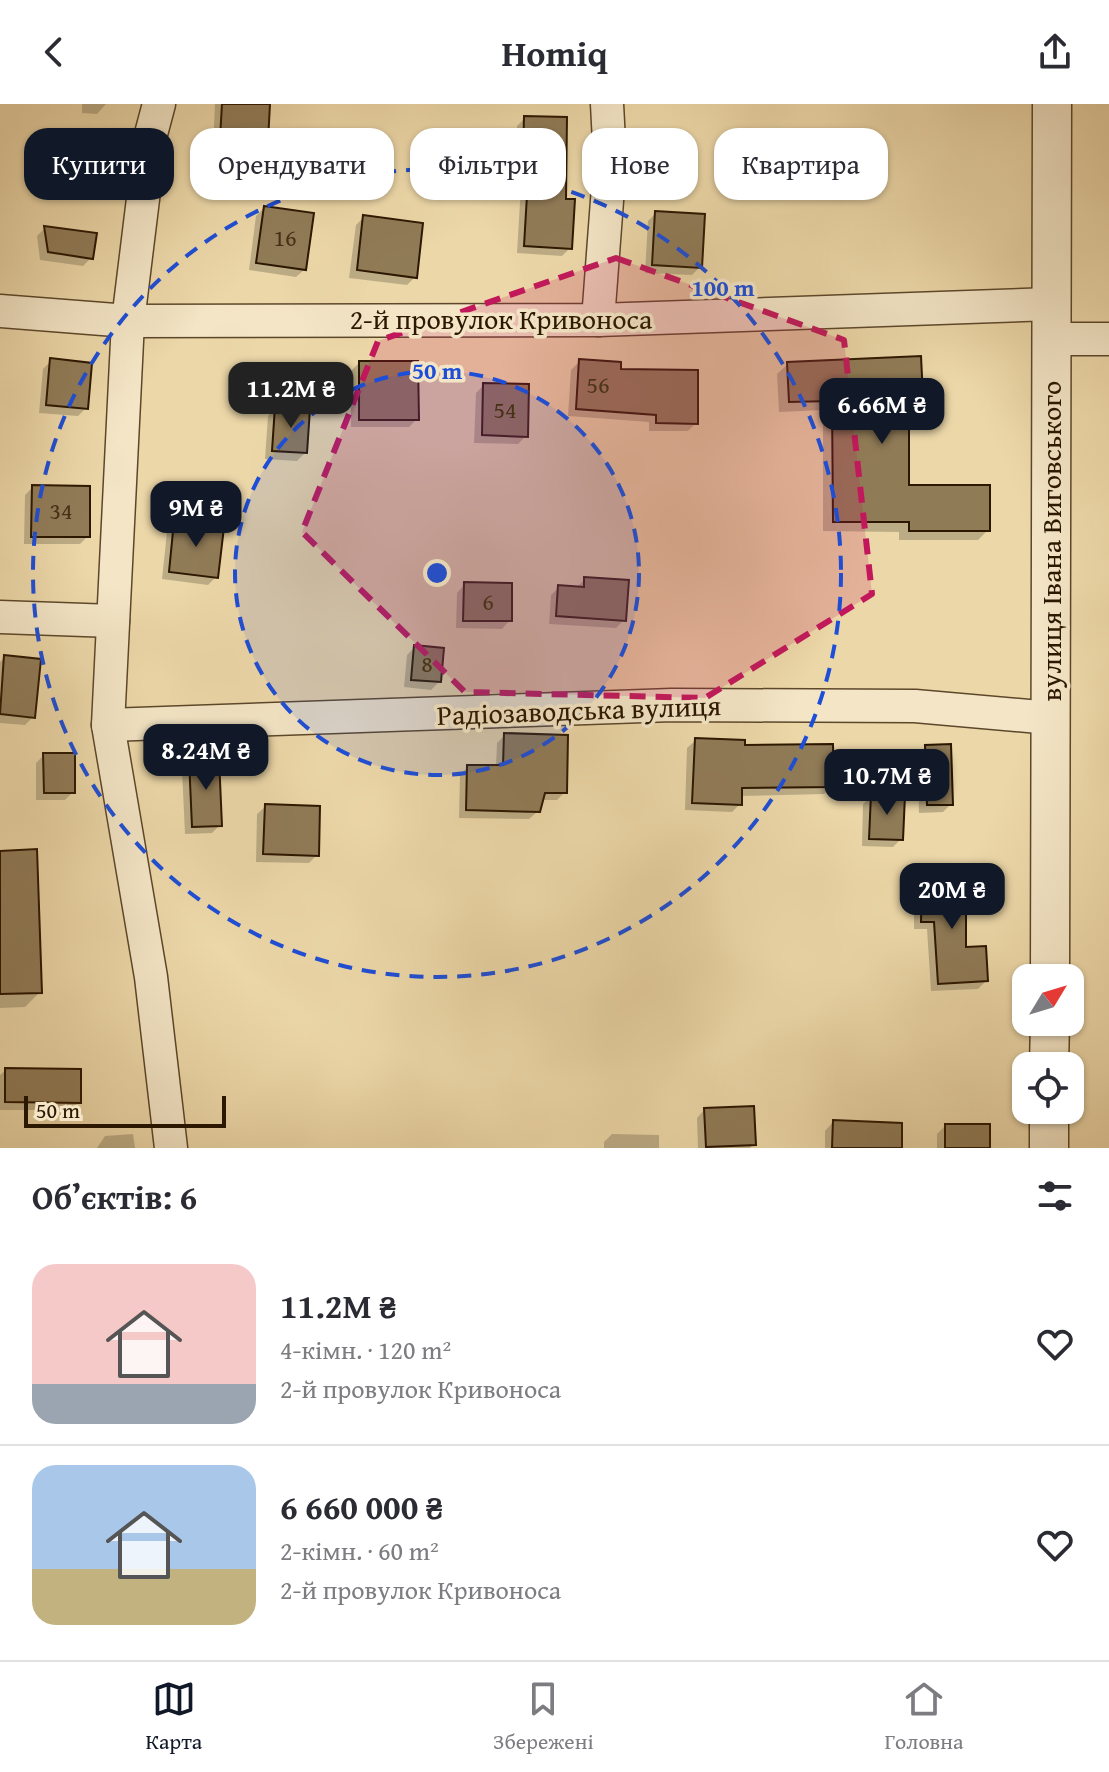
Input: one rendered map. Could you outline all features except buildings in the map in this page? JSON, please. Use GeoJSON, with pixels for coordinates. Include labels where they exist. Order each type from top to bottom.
{"type":"FeatureCollection","features":[{"type":"Feature","properties":{"kind":"street"},"geometry":{"type":"LineString","coordinates":[[159,104],[151,134],[128,321],[108,725],[151,977],[171,1148]]}},
{"type":"Feature","properties":{"kind":"street"},"geometry":{"type":"LineString","coordinates":[[598,320],[610,161],[607,104]]}},
{"type":"Feature","properties":{"kind":"street","name":"вулиця Івана Виговського"},"geometry":{"type":"LineString","coordinates":[[1050,964],[1052,104]]}},
{"type":"Feature","properties":{"kind":"street","name":"2-й провулок Кривоноса"},"geometry":{"type":"LineString","coordinates":[[0,311],[128,321],[1051,321],[1109,339]]}},
{"type":"Feature","properties":{"kind":"street"},"geometry":{"type":"LineString","coordinates":[[0,617],[113,621]]}},
{"type":"Feature","properties":{"kind":"street","name":"Радіозаводська вулиця"},"geometry":{"type":"LineString","coordinates":[[108,725],[672,705],[915,706],[1051,718]]}},
{"type":"Feature","properties":{"kind":"street"},"geometry":{"type":"LineString","coordinates":[[1049,1124],[1049,1148]]}},
{"type":"Feature","properties":{"kind":"highlighted area"},"geometry":{"type":"Polygon","coordinates":[[[616,258],[844,340],[872,594],[705,698],[465,692],[302,532],[378,341],[616,258]]]}}]}
